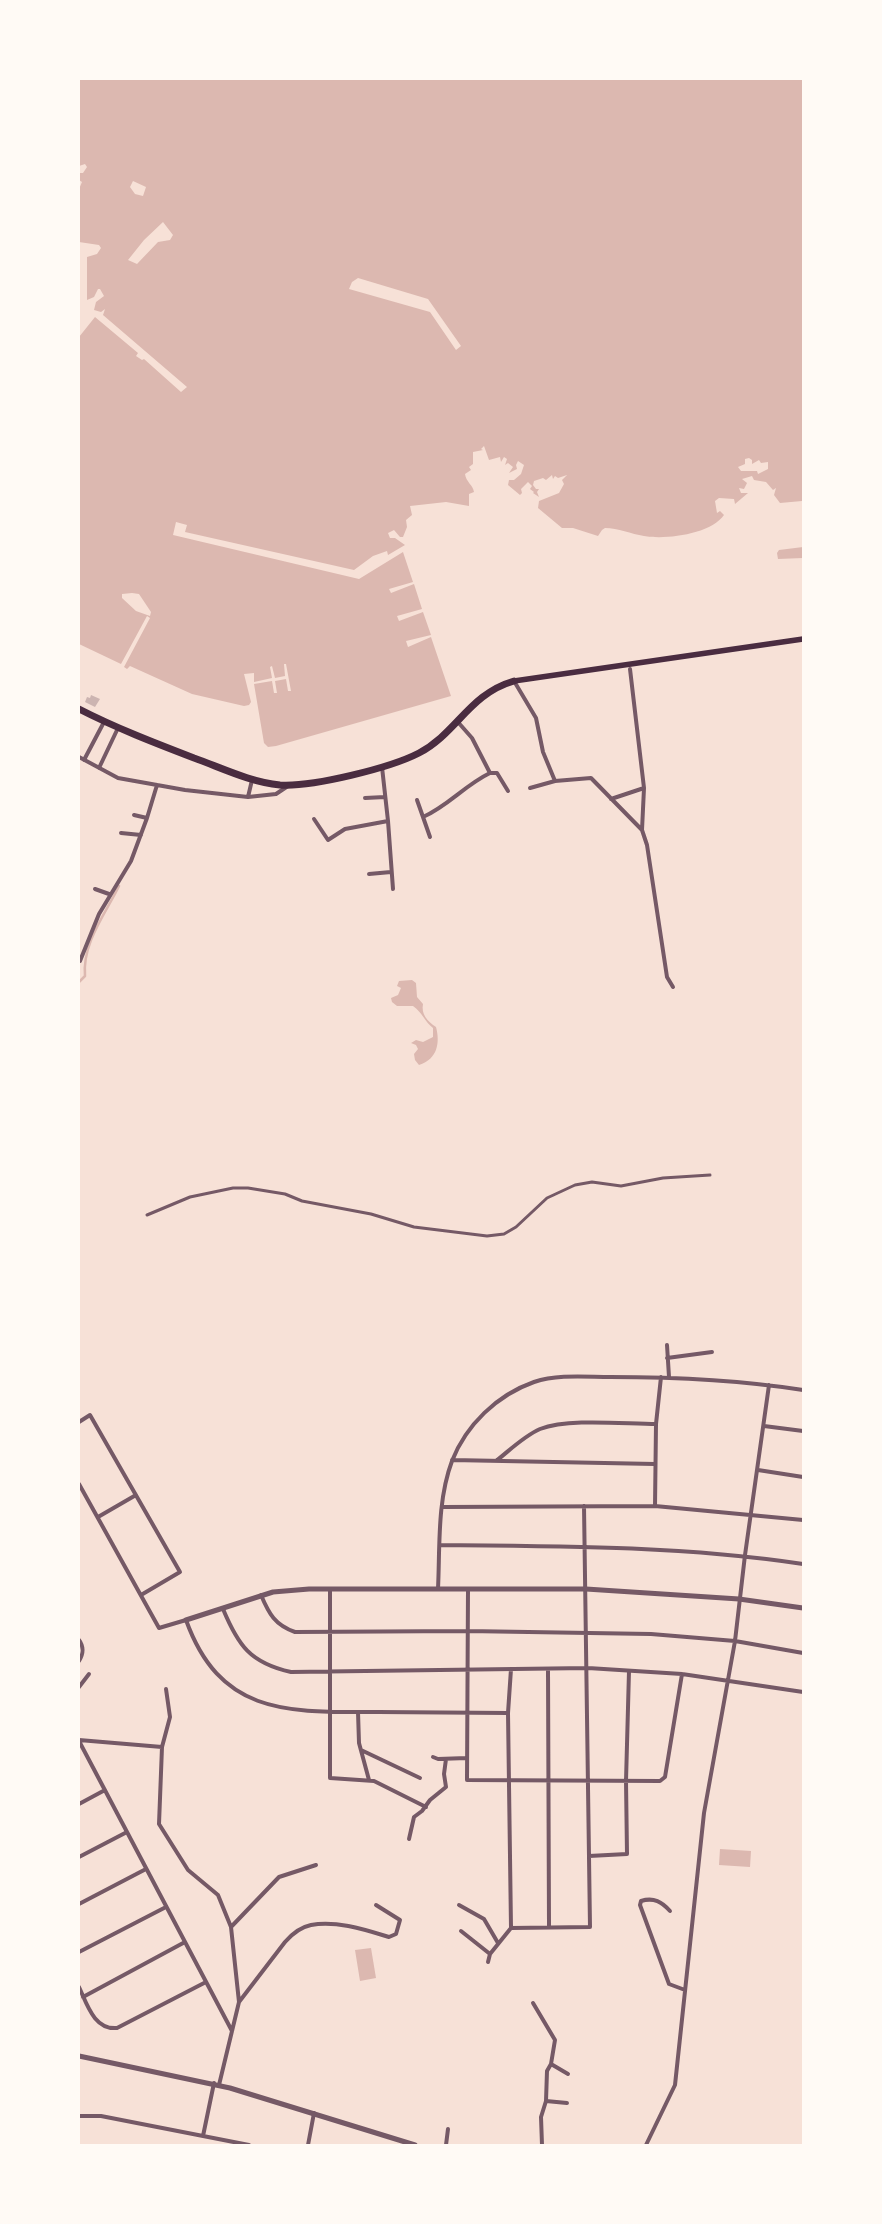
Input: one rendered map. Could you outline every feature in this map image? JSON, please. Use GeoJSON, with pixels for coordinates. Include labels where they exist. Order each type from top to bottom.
{"type":"FeatureCollection","features":[{"type":"Feature","properties":{"kind":"highway"},"geometry":{"type":"LineString","coordinates":[[79,710],[118,728],[252,780],[290,785],[307,784],[382,767],[420,752],[436,741],[485,694],[514,681]]}},
{"type":"Feature","properties":{"kind":"main road"},"geometry":{"type":"LineString","coordinates":[[514,681],[803,639]]}},
{"type":"Feature","properties":{"kind":"street"},"geometry":{"type":"LineString","coordinates":[[630,669],[644,788],[642,830],[647,845],[667,977],[672,987]]}},
{"type":"Feature","properties":{"kind":"street"},"geometry":{"type":"LineString","coordinates":[[514,681],[536,718],[543,752],[555,781]]}},
{"type":"Feature","properties":{"kind":"street"},"geometry":{"type":"LineString","coordinates":[[457,721],[472,738],[490,773]]}},
{"type":"Feature","properties":{"kind":"street"},"geometry":{"type":"LineString","coordinates":[[84,760],[104,722]]}},
{"type":"Feature","properties":{"kind":"street"},"geometry":{"type":"LineString","coordinates":[[99,768],[118,728]]}},
{"type":"Feature","properties":{"kind":"street"},"geometry":{"type":"LineString","coordinates":[[79,757],[118,778],[156,785],[248,796],[276,794],[290,785]]}},
{"type":"Feature","properties":{"kind":"street"},"geometry":{"type":"LineString","coordinates":[[382,767],[393,889]]}},
{"type":"Feature","properties":{"kind":"street"},"geometry":{"type":"LineString","coordinates":[[423,817],[440,810],[473,781],[490,773],[497,773],[508,791]]}},
{"type":"Feature","properties":{"kind":"street"},"geometry":{"type":"LineString","coordinates":[[530,788],[555,781],[591,778],[642,830]]}},
{"type":"Feature","properties":{"kind":"street"},"geometry":{"type":"LineString","coordinates":[[248,796],[252,780]]}},
{"type":"Feature","properties":{"kind":"street"},"geometry":{"type":"LineString","coordinates":[[80,961],[98,914],[131,861],[147,818],[156,785]]}},
{"type":"Feature","properties":{"kind":"street"},"geometry":{"type":"LineString","coordinates":[[611,798],[644,788]]}},
{"type":"Feature","properties":{"kind":"street"},"geometry":{"type":"LineString","coordinates":[[365,798],[385,797]]}},
{"type":"Feature","properties":{"kind":"street"},"geometry":{"type":"LineString","coordinates":[[417,800],[430,837]]}},
{"type":"Feature","properties":{"kind":"street"},"geometry":{"type":"LineString","coordinates":[[134,815],[147,818]]}},
{"type":"Feature","properties":{"kind":"street"},"geometry":{"type":"LineString","coordinates":[[314,819],[328,840],[345,829],[388,821]]}},
{"type":"Feature","properties":{"kind":"street"},"geometry":{"type":"LineString","coordinates":[[121,832],[141,835]]}},
{"type":"Feature","properties":{"kind":"street"},"geometry":{"type":"LineString","coordinates":[[369,874],[391,872]]}},
{"type":"Feature","properties":{"kind":"street"},"geometry":{"type":"LineString","coordinates":[[95,888],[109,894]]}},
{"type":"Feature","properties":{"kind":"street"},"geometry":{"type":"LineString","coordinates":[[147,1215],[190,1197],[233,1188],[248,1188],[285,1194],[302,1201],[371,1214],[414,1227],[487,1236],[504,1234],[516,1227],[547,1198],[575,1185],[592,1182],[621,1186],[663,1178],[710,1175]]}},
{"type":"Feature","properties":{"kind":"street"},"geometry":{"type":"LineString","coordinates":[[667,1345],[669,1377]]}},
{"type":"Feature","properties":{"kind":"street"},"geometry":{"type":"LineString","coordinates":[[667,1358],[712,1352]]}},
{"type":"Feature","properties":{"kind":"street"},"geometry":{"type":"LineString","coordinates":[[438,1589],[444,1488],[452,1460],[475,1422],[492,1406],[535,1382],[569,1377],[669,1377],[769,1385],[803,1390]]}},
{"type":"Feature","properties":{"kind":"street"},"geometry":{"type":"LineString","coordinates":[[655,1506],[656,1424],[661,1377]]}},
{"type":"Feature","properties":{"kind":"street"},"geometry":{"type":"LineString","coordinates":[[646,2145],[676,2085],[704,1813],[729,1681],[769,1385]]}},
{"type":"Feature","properties":{"kind":"street"},"geometry":{"type":"LineString","coordinates":[[79,1422],[90,1415],[180,1572],[141,1596]]}},
{"type":"Feature","properties":{"kind":"street"},"geometry":{"type":"LineString","coordinates":[[496,1461],[529,1435],[554,1426],[569,1424],[656,1424]]}},
{"type":"Feature","properties":{"kind":"street"},"geometry":{"type":"LineString","coordinates":[[764,1426],[803,1431]]}},
{"type":"Feature","properties":{"kind":"street"},"geometry":{"type":"LineString","coordinates":[[452,1460],[656,1464]]}},
{"type":"Feature","properties":{"kind":"street"},"geometry":{"type":"LineString","coordinates":[[758,1470],[803,1476]]}},
{"type":"Feature","properties":{"kind":"street"},"geometry":{"type":"LineString","coordinates":[[79,1484],[159,1628],[223,1609],[261,1595],[288,1590],[586,1589],[739,1599],[803,1608]]}},
{"type":"Feature","properties":{"kind":"street"},"geometry":{"type":"LineString","coordinates":[[98,1517],[136,1495]]}},
{"type":"Feature","properties":{"kind":"street"},"geometry":{"type":"LineString","coordinates":[[511,1928],[590,1927],[588,1668],[584,1506]]}},
{"type":"Feature","properties":{"kind":"street"},"geometry":{"type":"LineString","coordinates":[[442,1507],[655,1506],[803,1520]]}},
{"type":"Feature","properties":{"kind":"street"},"geometry":{"type":"LineString","coordinates":[[440,1545],[649,1548],[745,1555],[803,1564]]}},
{"type":"Feature","properties":{"kind":"street"},"geometry":{"type":"LineString","coordinates":[[330,1589],[330,1778],[374,1781],[426,1807]]}},
{"type":"Feature","properties":{"kind":"street"},"geometry":{"type":"LineString","coordinates":[[468,1589],[468,1780],[660,1781],[665,1777],[682,1674]]}},
{"type":"Feature","properties":{"kind":"street"},"geometry":{"type":"LineString","coordinates":[[261,1595],[268,1613],[283,1628],[295,1632],[468,1631],[651,1634],[735,1641],[803,1653]]}},
{"type":"Feature","properties":{"kind":"street"},"geometry":{"type":"LineString","coordinates":[[223,1609],[234,1635],[244,1648],[256,1658],[274,1668],[291,1672],[468,1668],[588,1668],[682,1674],[803,1692]]}},
{"type":"Feature","properties":{"kind":"street"},"geometry":{"type":"LineString","coordinates":[[186,1620],[198,1649],[206,1662],[227,1684],[245,1696],[266,1705],[285,1710],[330,1712],[508,1712]]}},
{"type":"Feature","properties":{"kind":"street"},"geometry":{"type":"LineString","coordinates":[[79,1640],[82,1645],[83,1655],[79,1660]]}},
{"type":"Feature","properties":{"kind":"street"},"geometry":{"type":"LineString","coordinates":[[488,1962],[490,1954],[511,1928],[508,1712],[511,1669]]}},
{"type":"Feature","properties":{"kind":"street"},"geometry":{"type":"LineString","coordinates":[[548,1669],[549,1927]]}},
{"type":"Feature","properties":{"kind":"street"},"geometry":{"type":"LineString","coordinates":[[589,1856],[627,1854],[626,1781],[629,1671]]}},
{"type":"Feature","properties":{"kind":"street"},"geometry":{"type":"LineString","coordinates":[[79,1687],[89,1674]]}},
{"type":"Feature","properties":{"kind":"street"},"geometry":{"type":"LineString","coordinates":[[166,1690],[170,1717],[162,1747],[159,1824],[188,1870],[218,1895],[231,1927],[239,2002],[203,2136]]}},
{"type":"Feature","properties":{"kind":"street"},"geometry":{"type":"LineString","coordinates":[[358,1712],[360,1750],[369,1780]]}},
{"type":"Feature","properties":{"kind":"street"},"geometry":{"type":"LineString","coordinates":[[79,1741],[162,1747]]}},
{"type":"Feature","properties":{"kind":"street"},"geometry":{"type":"LineString","coordinates":[[79,1741],[232,2031]]}},
{"type":"Feature","properties":{"kind":"street"},"geometry":{"type":"LineString","coordinates":[[360,1750],[420,1778]]}},
{"type":"Feature","properties":{"kind":"street"},"geometry":{"type":"LineString","coordinates":[[433,1757],[446,1759],[467,1758]]}},
{"type":"Feature","properties":{"kind":"street"},"geometry":{"type":"LineString","coordinates":[[409,1839],[414,1816],[446,1787],[444,1774],[446,1759]]}},
{"type":"Feature","properties":{"kind":"street"},"geometry":{"type":"LineString","coordinates":[[79,1804],[105,1790]]}},
{"type":"Feature","properties":{"kind":"street"},"geometry":{"type":"LineString","coordinates":[[79,1857],[127,1832]]}},
{"type":"Feature","properties":{"kind":"street"},"geometry":{"type":"LineString","coordinates":[[231,1927],[280,1877],[316,1865]]}},
{"type":"Feature","properties":{"kind":"street"},"geometry":{"type":"LineString","coordinates":[[79,1904],[146,1869]]}},
{"type":"Feature","properties":{"kind":"street"},"geometry":{"type":"LineString","coordinates":[[670,1911],[663,1903],[654,1899],[641,1901],[640,1905],[669,1984],[685,1990]]}},
{"type":"Feature","properties":{"kind":"street"},"geometry":{"type":"LineString","coordinates":[[459,1905],[484,1919],[498,1943]]}},
{"type":"Feature","properties":{"kind":"street"},"geometry":{"type":"LineString","coordinates":[[239,2002],[285,1942],[294,1933],[305,1927],[312,1924],[333,1925],[361,1929],[389,1937],[396,1934],[400,1920],[376,1906]]}},
{"type":"Feature","properties":{"kind":"street"},"geometry":{"type":"LineString","coordinates":[[79,1952],[166,1907]]}},
{"type":"Feature","properties":{"kind":"street"},"geometry":{"type":"LineString","coordinates":[[461,1931],[490,1954]]}},
{"type":"Feature","properties":{"kind":"street"},"geometry":{"type":"LineString","coordinates":[[83,1996],[185,1942]]}},
{"type":"Feature","properties":{"kind":"street"},"geometry":{"type":"LineString","coordinates":[[79,1987],[95,2019],[108,2029],[116,2028],[206,1982]]}},
{"type":"Feature","properties":{"kind":"street"},"geometry":{"type":"LineString","coordinates":[[532,2003],[555,2040],[551,2064],[547,2071],[546,2101],[541,2117],[542,2145]]}},
{"type":"Feature","properties":{"kind":"street"},"geometry":{"type":"LineString","coordinates":[[79,2056],[217,2084],[415,2145]]}},
{"type":"Feature","properties":{"kind":"street"},"geometry":{"type":"LineString","coordinates":[[551,2064],[568,2074]]}},
{"type":"Feature","properties":{"kind":"street"},"geometry":{"type":"LineString","coordinates":[[546,2101],[567,2103]]}},
{"type":"Feature","properties":{"kind":"street"},"geometry":{"type":"LineString","coordinates":[[308,2145],[314,2113]]}},
{"type":"Feature","properties":{"kind":"street"},"geometry":{"type":"LineString","coordinates":[[79,2116],[101,2116],[249,2145]]}},
{"type":"Feature","properties":{"kind":"street"},"geometry":{"type":"LineString","coordinates":[[446,2145],[448,2129]]}},
{"type":"Feature","properties":{"kind":"shaded area"},"geometry":{"type":"Polygon","coordinates":[[[79,79],[803,79],[802,501],[780,503],[774,495],[776,488],[773,490],[766,482],[754,480],[752,476],[742,479],[747,483],[744,489],[739,488],[741,493],[748,493],[735,504],[734,499],[719,498],[715,501],[717,513],[720,511],[724,515],[718,522],[699,531],[676,536],[653,537],[605,528],[598,536],[573,528],[562,528],[538,508],[539,501],[559,493],[564,484],[562,480],[567,475],[558,478],[555,476],[553,479],[552,475],[546,480],[543,478],[534,481],[533,485],[536,489],[539,489],[537,492],[539,497],[530,489],[532,486],[528,482],[521,489],[522,493],[520,495],[508,485],[509,480],[514,480],[521,474],[524,465],[518,461],[517,469],[509,473],[513,467],[508,463],[505,465],[507,459],[504,457],[501,462],[500,457],[489,460],[484,446],[481,449],[483,450],[473,452],[473,464],[469,467],[471,470],[465,474],[474,492],[469,494],[469,506],[446,502],[410,506],[412,515],[406,520],[407,527],[403,537],[400,537],[394,530],[388,533],[390,538],[395,538],[405,545],[388,555],[387,551],[373,556],[354,570],[185,532],[187,525],[176,522],[173,535],[359,579],[403,552],[413,582],[389,589],[391,593],[414,584],[422,609],[397,616],[399,621],[423,612],[431,635],[406,641],[408,647],[431,637],[451,696],[268,747],[264,743],[254,684],[272,681],[274,693],[277,693],[275,681],[286,679],[288,691],[291,691],[286,664],[284,664],[285,676],[275,678],[272,666],[270,667],[272,678],[254,682],[254,673],[244,674],[251,702],[249,705],[244,706],[192,694],[130,666],[127,669],[124,667],[150,618],[147,616],[121,664],[79,644],[79,337],[95,317],[138,353],[136,356],[142,360],[144,359],[181,392],[187,387],[103,315],[105,309],[101,312],[94,310],[96,302],[104,296],[100,289],[98,289],[94,297],[87,300],[87,257],[97,254],[101,248],[99,245],[79,242],[79,189],[82,182],[79,180],[79,173],[83,173],[87,167],[85,164],[79,166],[79,79]],[[133,181],[130,187],[135,194],[143,196],[146,187],[133,181]],[[749,458],[745,459],[745,464],[738,467],[741,471],[757,471],[758,474],[768,469],[768,462],[761,463],[759,460],[752,464],[752,460],[749,458]],[[122,594],[122,598],[136,611],[150,616],[151,612],[139,594],[122,594]]]}},
{"type":"Feature","properties":{"kind":"shaded area"},"geometry":{"type":"Polygon","coordinates":[[[803,547],[803,558],[778,559],[777,553],[779,550],[803,547]]]}},
{"type":"Feature","properties":{"kind":"shaded area"},"geometry":{"type":"Polygon","coordinates":[[[412,980],[416,983],[417,997],[423,1004],[424,1014],[427,1020],[436,1027],[438,1038],[434,1054],[430,1059],[419,1065],[415,1060],[414,1054],[418,1049],[416,1045],[411,1043],[416,1040],[423,1042],[433,1037],[433,1028],[413,1006],[397,1006],[392,1002],[391,998],[398,995],[401,988],[397,986],[399,981],[412,980]]]}},
{"type":"Feature","properties":{"kind":"shaded area"},"geometry":{"type":"Polygon","coordinates":[[[720,1849],[751,1851],[750,1867],[719,1865],[720,1849]]]}},
{"type":"Feature","properties":{"kind":"shaded area"},"geometry":{"type":"Polygon","coordinates":[[[371,1948],[376,1978],[360,1981],[355,1950],[371,1948]]]}},
{"type":"Feature","properties":{"kind":"pier"},"geometry":{"type":"Polygon","coordinates":[[[163,222],[173,235],[170,240],[158,242],[137,264],[128,260],[144,240],[163,222]]]}},
{"type":"Feature","properties":{"kind":"pier"},"geometry":{"type":"Polygon","coordinates":[[[358,278],[428,299],[461,346],[456,350],[430,312],[349,289],[352,282],[358,278]]]}},
{"type":"Feature","properties":{"kind":"building"},"geometry":{"type":"Polygon","coordinates":[[[91,695],[100,699],[95,707],[85,702],[87,697],[90,698],[91,695]]]}},
{"type":"Feature","properties":{"kind":"waterway"},"geometry":{"type":"LineString","coordinates":[[79,982],[85,976],[85,964],[91,940],[119,886]]}}]}
